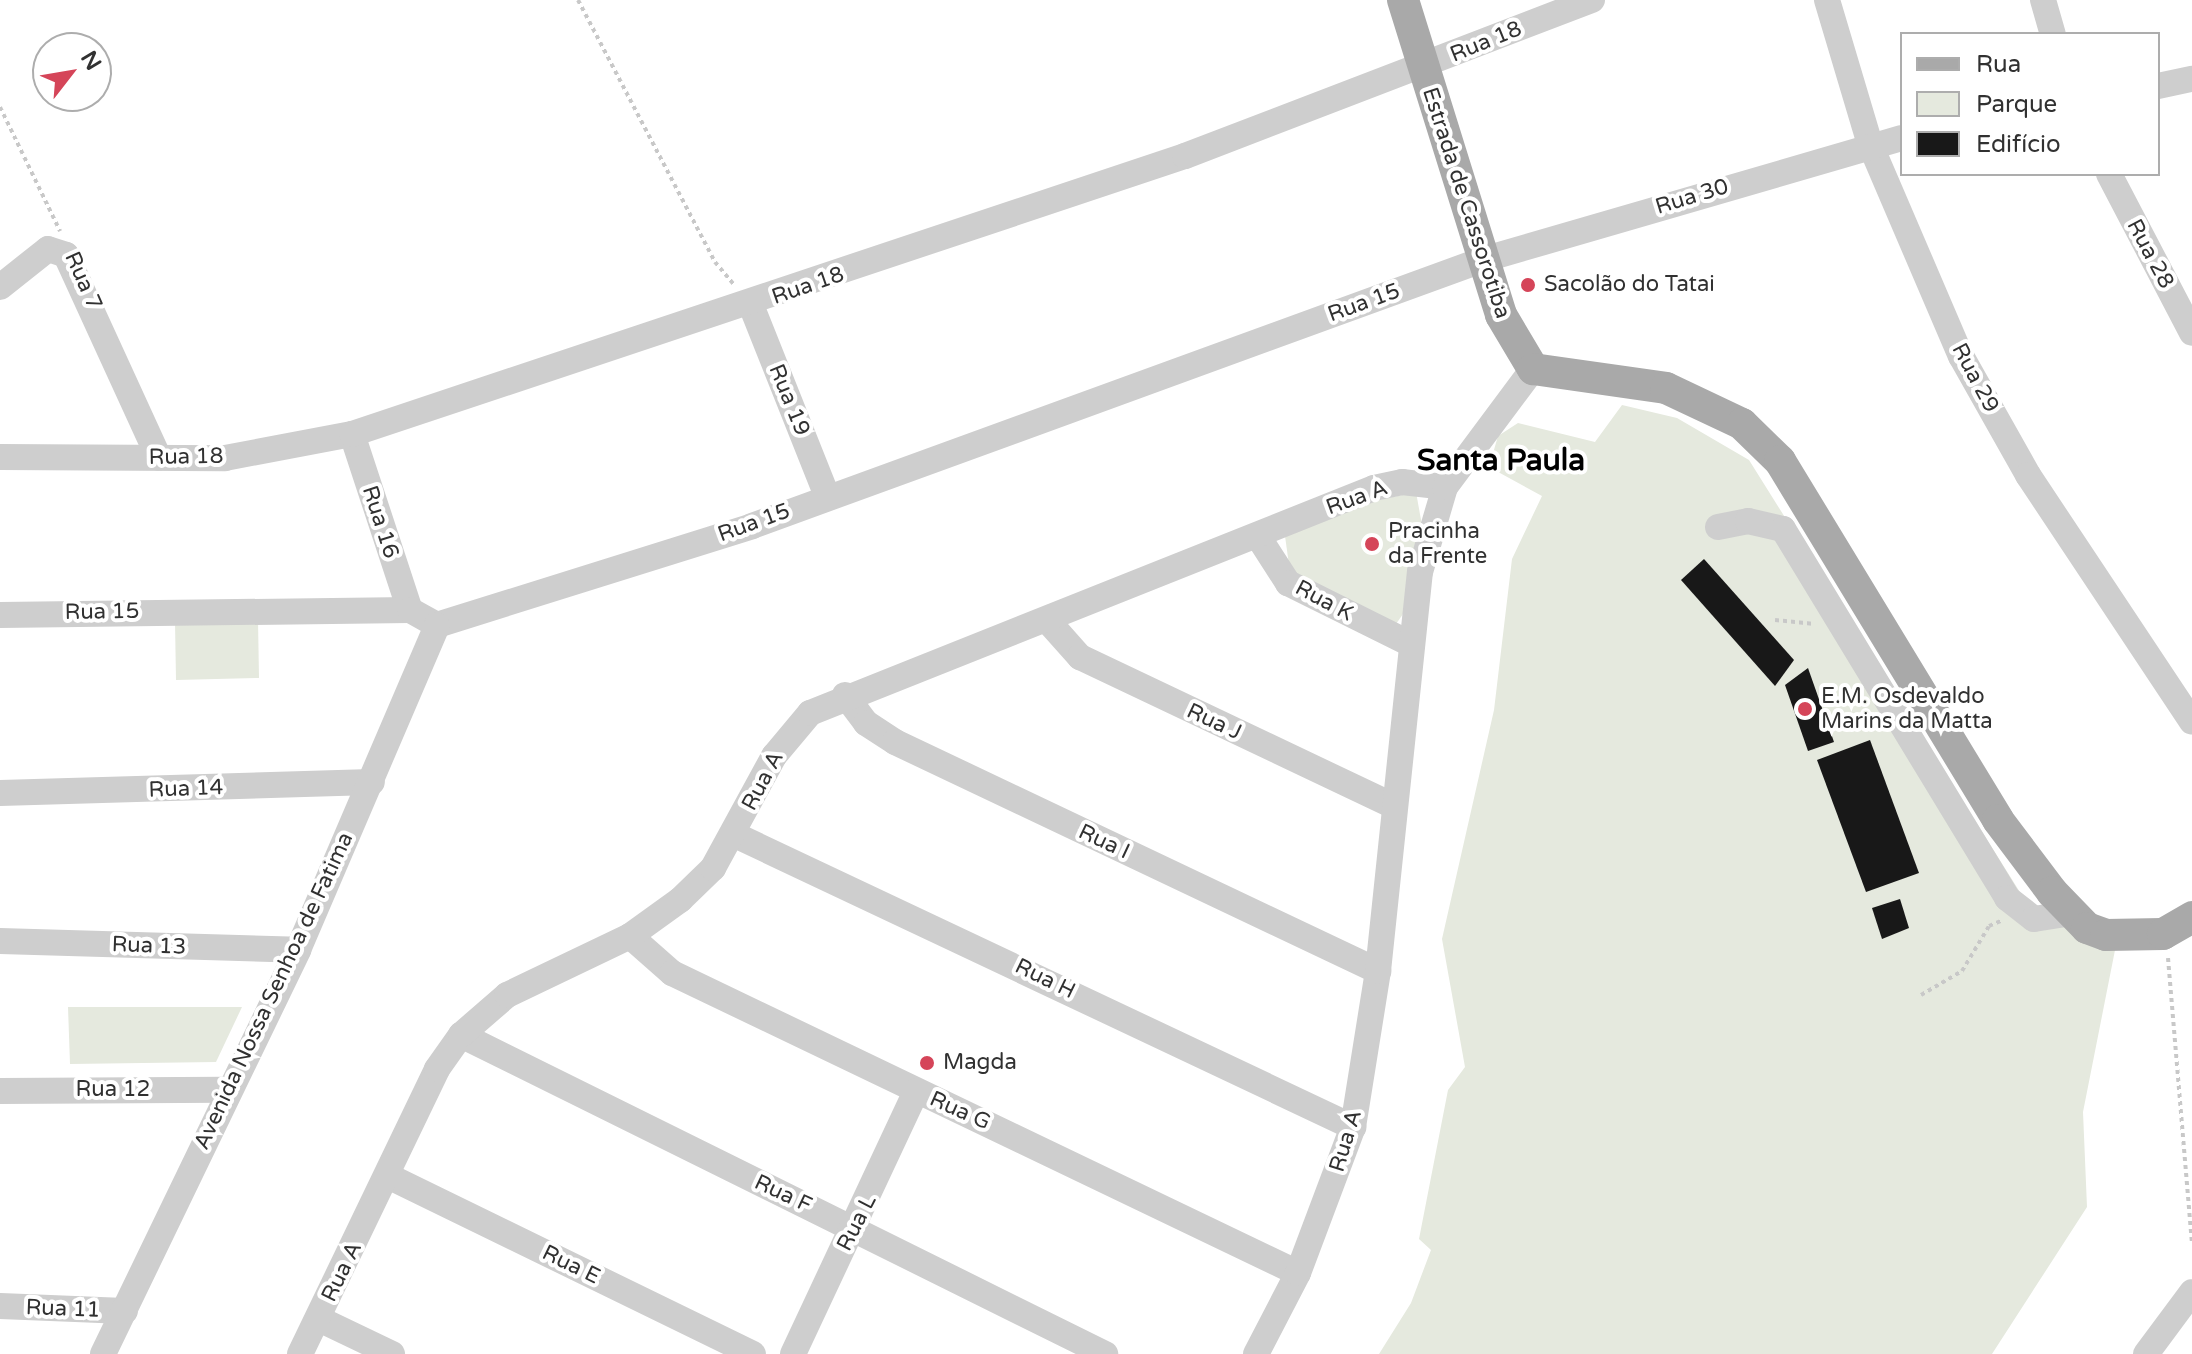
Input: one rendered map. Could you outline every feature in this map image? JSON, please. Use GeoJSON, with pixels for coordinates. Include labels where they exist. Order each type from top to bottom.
{"type":"FeatureCollection","features":[{"type":"Feature","properties":{"kind":"main road","name":"Estrada de Cassorotiba"},"geometry":{"type":"LineString","coordinates":[[1403,0],[1482,260],[1511,337],[1533,369]]}},
{"type":"Feature","properties":{"kind":"main road"},"geometry":{"type":"LineString","coordinates":[[1533,369],[1636,381],[1700,400],[1742,424],[1780,461],[1998,820],[2071,913],[2106,935],[2163,934],[2192,917]]}},
{"type":"Feature","properties":{"kind":"street","name":"Rua 18"},"geometry":{"type":"LineString","coordinates":[[0,457],[225,458],[352,434],[751,305],[1422,68],[1592,0]]}},
{"type":"Feature","properties":{"kind":"street","name":"Rua 29"},"geometry":{"type":"LineString","coordinates":[[1827,0],[1870,144],[1976,383],[2192,722]]}},
{"type":"Feature","properties":{"kind":"street"},"geometry":{"type":"LineString","coordinates":[[2043,0],[2052,32]]}},
{"type":"Feature","properties":{"kind":"street"},"geometry":{"type":"LineString","coordinates":[[2160,86],[2192,79]]}},
{"type":"Feature","properties":{"kind":"street","name":"Rua 30"},"geometry":{"type":"LineString","coordinates":[[1482,260],[1870,144],[1900,138]]}},
{"type":"Feature","properties":{"kind":"street","name":"Rua 28"},"geometry":{"type":"LineString","coordinates":[[2110,176],[2192,333]]}},
{"type":"Feature","properties":{"kind":"street"},"geometry":{"type":"LineString","coordinates":[[0,287],[48,249],[77,268]]}},
{"type":"Feature","properties":{"kind":"street","name":"Rua 15"},"geometry":{"type":"LineString","coordinates":[[0,615],[410,610],[437,625],[827,496],[1482,260]]}},
{"type":"Feature","properties":{"kind":"street","name":"Rua 7"},"geometry":{"type":"LineString","coordinates":[[77,268],[159,458]]}},
{"type":"Feature","properties":{"kind":"street","name":"Rua 19"},"geometry":{"type":"LineString","coordinates":[[751,305],[827,496]]}},
{"type":"Feature","properties":{"kind":"street","name":"Rua A"},"geometry":{"type":"LineString","coordinates":[[1256,1354],[1298,1273],[1353,1127],[1378,971],[1409,643],[1445,487],[1533,369]]}},
{"type":"Feature","properties":{"kind":"street","name":"Rua 16"},"geometry":{"type":"LineString","coordinates":[[352,434],[410,610]]}},
{"type":"Feature","properties":{"kind":"street","name":"Rua A"},"geometry":{"type":"LineString","coordinates":[[300,1354],[437,1069],[461,1035],[507,995],[630,936],[713,868],[735,835],[792,729],[845,695],[1259,538],[1374,488],[1402,482],[1445,487]]}},
{"type":"Feature","properties":{"kind":"street"},"geometry":{"type":"LineString","coordinates":[[1718,527],[1748,521],[1783,529],[1986,867],[2021,912],[2048,921],[2071,913]]}},
{"type":"Feature","properties":{"kind":"street","name":"Rua K"},"geometry":{"type":"LineString","coordinates":[[1259,538],[1288,583],[1409,643]]}},
{"type":"Feature","properties":{"kind":"street","name":"Rua J"},"geometry":{"type":"LineString","coordinates":[[1047,620],[1080,657],[1394,806]]}},
{"type":"Feature","properties":{"kind":"street","name":"Avenida Nossa Senhoa de Fatima"},"geometry":{"type":"LineString","coordinates":[[103,1354],[225,1090],[298,950],[437,625]]}},
{"type":"Feature","properties":{"kind":"street","name":"Rua I"},"geometry":{"type":"LineString","coordinates":[[845,695],[866,723],[895,742],[1378,971]]}},
{"type":"Feature","properties":{"kind":"street","name":"Rua 14"},"geometry":{"type":"LineString","coordinates":[[0,793],[372,782]]}},
{"type":"Feature","properties":{"kind":"street","name":"Rua H"},"geometry":{"type":"LineString","coordinates":[[735,835],[1353,1127]]}},
{"type":"Feature","properties":{"kind":"street","name":"Rua G"},"geometry":{"type":"LineString","coordinates":[[630,936],[672,973],[1298,1273]]}},
{"type":"Feature","properties":{"kind":"street","name":"Rua 13"},"geometry":{"type":"LineString","coordinates":[[0,941],[298,950]]}},
{"type":"Feature","properties":{"kind":"street","name":"Rua F"},"geometry":{"type":"LineString","coordinates":[[461,1035],[855,1226],[1105,1354]]}},
{"type":"Feature","properties":{"kind":"street","name":"Rua 12"},"geometry":{"type":"LineString","coordinates":[[0,1091],[225,1090]]}},
{"type":"Feature","properties":{"kind":"street","name":"Rua L"},"geometry":{"type":"LineString","coordinates":[[793,1354],[916,1091]]}},
{"type":"Feature","properties":{"kind":"street","name":"Rua E"},"geometry":{"type":"LineString","coordinates":[[388,1176],[753,1354]]}},
{"type":"Feature","properties":{"kind":"street"},"geometry":{"type":"LineString","coordinates":[[2146,1354],[2192,1292]]}},
{"type":"Feature","properties":{"kind":"street","name":"Rua 11"},"geometry":{"type":"LineString","coordinates":[[0,1306],[125,1311]]}},
{"type":"Feature","properties":{"kind":"street"},"geometry":{"type":"LineString","coordinates":[[319,1319],[392,1354]]}},
{"type":"Feature","properties":{"kind":"path"},"geometry":{"type":"LineString","coordinates":[[578,0],[715,262],[751,305]]}},
{"type":"Feature","properties":{"kind":"path","name":"Rua 7"},"geometry":{"type":"LineString","coordinates":[[0,107],[77,268]]}},
{"type":"Feature","properties":{"kind":"path"},"geometry":{"type":"LineString","coordinates":[[1775,620],[1813,625],[1836,617]]}},
{"type":"Feature","properties":{"kind":"path"},"geometry":{"type":"LineString","coordinates":[[1921,995],[1962,971],[1989,926],[2021,912]]}},
{"type":"Feature","properties":{"kind":"path"},"geometry":{"type":"LineString","coordinates":[[2163,934],[2192,1241]]}},
{"type":"Feature","properties":{"kind":"green space"},"geometry":{"type":"Polygon","coordinates":[[[1622,405],[1677,418],[1749,460],[2033,913],[2117,940],[2083,1112],[2087,1207],[1992,1354],[1379,1354],[1411,1303],[1431,1250],[1419,1239],[1448,1090],[1465,1067],[1442,939],[1494,710],[1512,559],[1542,496],[1489,467],[1498,436],[1518,423],[1595,442],[1622,405]]]}},
{"type":"Feature","properties":{"kind":"green space","name":"Pracinha da Frente"},"geometry":{"type":"Polygon","coordinates":[[[1416,492],[1423,531],[1410,604],[1396,624],[1290,572],[1285,536],[1347,507],[1416,492]]]}},
{"type":"Feature","properties":{"kind":"green space"},"geometry":{"type":"Polygon","coordinates":[[[258,620],[259,678],[176,680],[175,622],[258,620]]]}},
{"type":"Feature","properties":{"kind":"green space"},"geometry":{"type":"Polygon","coordinates":[[[68,1007],[242,1007],[216,1062],[70,1064],[68,1007]]]}},
{"type":"Feature","properties":{"kind":"building"},"geometry":{"type":"Polygon","coordinates":[[[1704,559],[1794,660],[1775,686],[1681,580],[1704,559]]]}},
{"type":"Feature","properties":{"kind":"building"},"geometry":{"type":"Polygon","coordinates":[[[1808,668],[1834,742],[1808,751],[1785,685],[1808,668]]]}},
{"type":"Feature","properties":{"kind":"building"},"geometry":{"type":"Polygon","coordinates":[[[1870,740],[1919,873],[1866,892],[1817,760],[1870,740]]]}},
{"type":"Feature","properties":{"kind":"building"},"geometry":{"type":"Polygon","coordinates":[[[1900,899],[1909,928],[1882,939],[1872,908],[1900,899]]]}},
{"type":"Feature","properties":{"kind":"place","name":"Sacolão do Tatai"},"geometry":{"type":"Point","coordinates":[1528,285]}},
{"type":"Feature","properties":{"kind":"place","name":"Pracinha da Frente"},"geometry":{"type":"Point","coordinates":[1372,544]}},
{"type":"Feature","properties":{"kind":"place","name":"E.M. Osdevaldo Marins da Matta"},"geometry":{"type":"Point","coordinates":[1805,709]}},
{"type":"Feature","properties":{"kind":"place","name":"Magda"},"geometry":{"type":"Point","coordinates":[927,1063]}},
{"type":"Feature","properties":{"kind":"district","name":"Santa Paula"},"geometry":{"type":"Point","coordinates":[1501,461]}}]}
